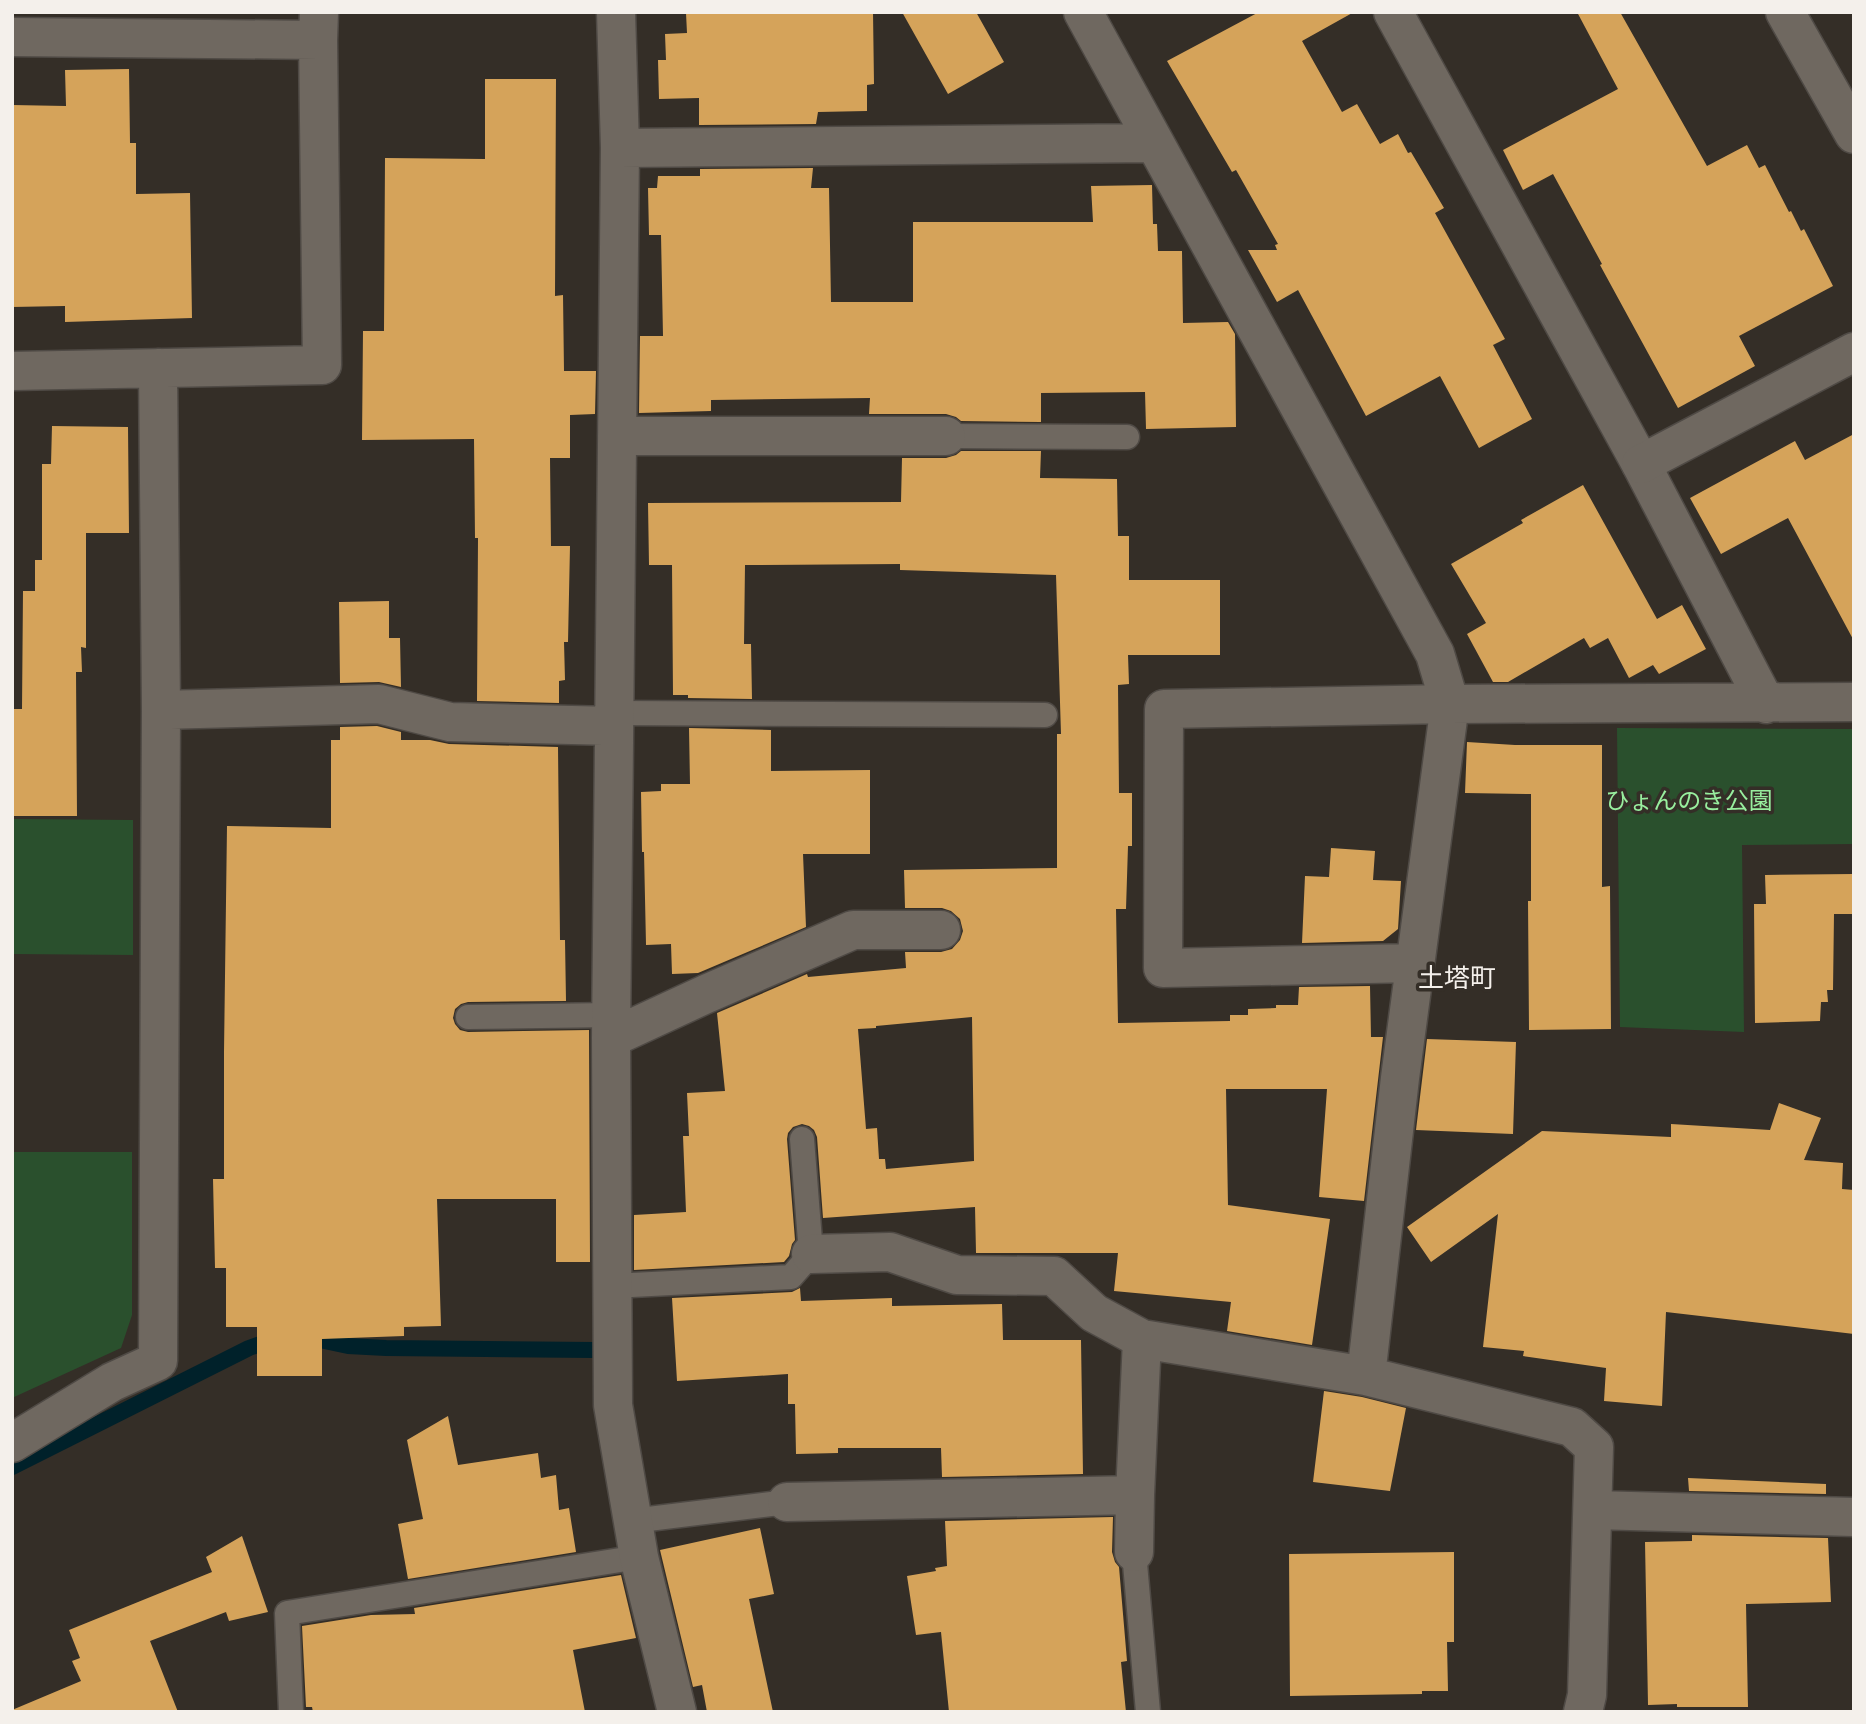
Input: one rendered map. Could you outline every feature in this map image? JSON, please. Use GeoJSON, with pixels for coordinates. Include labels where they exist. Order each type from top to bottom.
{"type":"FeatureCollection","features":[{"type":"Feature","properties":{"kind":"street"},"geometry":{"type":"LineString","coordinates":[[617,12],[620,148],[611,1026],[613,1405],[636,1539],[677,1712]]}},
{"type":"Feature","properties":{"kind":"street"},"geometry":{"type":"LineString","coordinates":[[1083,12],[1435,653],[1450,704],[1415,963],[1366,1376]]}},
{"type":"Feature","properties":{"kind":"street"},"geometry":{"type":"LineString","coordinates":[[1393,12],[1642,464],[1766,704]]}},
{"type":"Feature","properties":{"kind":"street"},"geometry":{"type":"LineString","coordinates":[[1785,12],[1854,134]]}},
{"type":"Feature","properties":{"kind":"street"},"geometry":{"type":"LineString","coordinates":[[12,37],[318,26],[321,365],[12,371]]}},
{"type":"Feature","properties":{"kind":"street"},"geometry":{"type":"LineString","coordinates":[[620,148],[1154,143]]}},
{"type":"Feature","properties":{"kind":"street"},"geometry":{"type":"LineString","coordinates":[[1642,464],[1854,352]]}},
{"type":"Feature","properties":{"kind":"street"},"geometry":{"type":"LineString","coordinates":[[12,1444],[112,1382],[158,1361],[161,710],[158,368]]}},
{"type":"Feature","properties":{"kind":"street"},"geometry":{"type":"LineString","coordinates":[[617,436],[946,436]]}},
{"type":"Feature","properties":{"kind":"street"},"geometry":{"type":"LineString","coordinates":[[1415,963],[1163,968],[1164,709],[1854,702]]}},
{"type":"Feature","properties":{"kind":"street"},"geometry":{"type":"LineString","coordinates":[[161,710],[379,704],[450,722],[614,719]]}},
{"type":"Feature","properties":{"kind":"street"},"geometry":{"type":"LineString","coordinates":[[611,1026],[853,930],[941,930]]}},
{"type":"Feature","properties":{"kind":"street"},"geometry":{"type":"LineString","coordinates":[[811,1254],[890,1252],[957,1275],[1054,1276],[1094,1313],[1142,1339],[1366,1376],[1572,1427],[1594,1447],[1587,1695],[1583,1712]]}},
{"type":"Feature","properties":{"kind":"street"},"geometry":{"type":"LineString","coordinates":[[1134,1552],[1142,1339]]}},
{"type":"Feature","properties":{"kind":"street"},"geometry":{"type":"LineString","coordinates":[[788,1502],[1135,1495]]}},
{"type":"Feature","properties":{"kind":"street"},"geometry":{"type":"LineString","coordinates":[[1593,1510],[1854,1517]]}},
{"type":"Feature","properties":{"kind":"lane"},"geometry":{"type":"LineString","coordinates":[[946,436],[1127,437]]}},
{"type":"Feature","properties":{"kind":"lane"},"geometry":{"type":"LineString","coordinates":[[614,719],[1045,715]]}},
{"type":"Feature","properties":{"kind":"lane"},"geometry":{"type":"LineString","coordinates":[[468,1017],[611,1026]]}},
{"type":"Feature","properties":{"kind":"lane"},"geometry":{"type":"LineString","coordinates":[[612,1286],[791,1277],[811,1254],[802,1139]]}},
{"type":"Feature","properties":{"kind":"lane"},"geometry":{"type":"LineString","coordinates":[[291,1712],[287,1613],[636,1539],[788,1502]]}},
{"type":"Feature","properties":{"kind":"lane"},"geometry":{"type":"LineString","coordinates":[[1134,1552],[1148,1712]]}},
{"type":"Feature","properties":{"kind":"green space","name":"ひょんのき公園"},"geometry":{"type":"Polygon","coordinates":[[[1617,728],[1854,729],[1854,844],[1742,845],[1744,1032],[1620,1027],[1617,728]]]}},
{"type":"Feature","properties":{"kind":"green space"},"geometry":{"type":"Polygon","coordinates":[[[12,819],[133,820],[133,955],[12,954],[12,819]]]}},
{"type":"Feature","properties":{"kind":"green space"},"geometry":{"type":"Polygon","coordinates":[[[12,1152],[132,1152],[132,1315],[121,1348],[12,1398],[12,1152]]]}},
{"type":"Feature","properties":{"kind":"building"},"geometry":{"type":"Polygon","coordinates":[[[873,12],[874,84],[867,85],[867,111],[818,112],[816,124],[699,125],[699,98],[659,99],[658,60],[666,60],[665,34],[687,33],[686,13],[873,12]]]}},
{"type":"Feature","properties":{"kind":"building"},"geometry":{"type":"Polygon","coordinates":[[[902,12],[976,12],[1004,62],[948,94],[902,12]]]}},
{"type":"Feature","properties":{"kind":"building"},"geometry":{"type":"Polygon","coordinates":[[[1259,12],[1354,12],[1302,41],[1342,112],[1357,104],[1380,144],[1398,134],[1408,153],[1411,152],[1444,208],[1435,213],[1505,339],[1493,345],[1532,419],[1479,448],[1440,376],[1366,416],[1298,290],[1277,302],[1248,250],[1277,250],[1275,245],[1278,244],[1236,170],[1232,172],[1167,61],[1259,12]]]}},
{"type":"Feature","properties":{"kind":"building"},"geometry":{"type":"Polygon","coordinates":[[[1577,12],[1620,12],[1707,166],[1747,145],[1759,168],[1765,165],[1789,212],[1791,211],[1801,231],[1804,229],[1833,286],[1739,336],[1755,366],[1678,408],[1553,174],[1523,190],[1503,150],[1618,89],[1577,12]]]}},
{"type":"Feature","properties":{"kind":"building"},"geometry":{"type":"Polygon","coordinates":[[[129,69],[130,143],[136,143],[136,194],[190,193],[192,318],[65,322],[65,306],[12,307],[12,105],[66,106],[65,70],[129,69]]]}},
{"type":"Feature","properties":{"kind":"building"},"geometry":{"type":"Polygon","coordinates":[[[485,79],[556,79],[555,296],[563,295],[564,371],[596,371],[595,414],[570,415],[570,458],[550,458],[551,546],[570,546],[568,642],[564,642],[565,680],[559,681],[559,703],[477,701],[478,538],[475,538],[474,439],[362,440],[363,331],[384,331],[385,158],[485,159],[485,79]]]}},
{"type":"Feature","properties":{"kind":"building"},"geometry":{"type":"Polygon","coordinates":[[[813,168],[811,188],[829,188],[831,302],[913,302],[913,222],[1093,222],[1091,186],[1152,185],[1153,224],[1157,224],[1158,251],[1182,251],[1183,323],[1228,322],[1235,334],[1236,427],[1146,429],[1145,392],[1041,393],[1041,422],[961,421],[946,414],[869,414],[870,398],[711,400],[711,411],[639,413],[640,336],[663,336],[661,235],[649,235],[648,188],[657,188],[658,176],[700,176],[700,169],[813,168]]]}},
{"type":"Feature","properties":{"kind":"building"},"geometry":{"type":"Polygon","coordinates":[[[52,426],[128,427],[129,533],[86,533],[86,648],[81,647],[82,672],[76,672],[77,816],[12,816],[12,709],[22,709],[23,591],[35,591],[35,560],[42,560],[42,464],[51,464],[52,426]]]}},
{"type":"Feature","properties":{"kind":"building"},"geometry":{"type":"Polygon","coordinates":[[[1854,434],[1854,641],[1788,518],[1721,554],[1690,498],[1795,441],[1805,460],[1854,434]]]}},
{"type":"Feature","properties":{"kind":"building"},"geometry":{"type":"Polygon","coordinates":[[[961,451],[1041,451],[1040,478],[1117,479],[1118,536],[1129,536],[1129,580],[1220,580],[1220,655],[1128,655],[1129,684],[1118,685],[1119,793],[1132,793],[1132,846],[1128,846],[1126,909],[1116,909],[1118,1023],[1230,1021],[1230,1015],[1248,1015],[1248,1009],[1298,1005],[1299,987],[1370,986],[1371,1037],[1383,1037],[1364,1201],[1319,1197],[1327,1089],[1226,1089],[1228,1205],[1330,1219],[1312,1345],[1227,1331],[1231,1302],[1114,1291],[1118,1253],[976,1253],[975,1207],[823,1218],[817,1137],[814,1130],[802,1124],[793,1127],[787,1139],[795,1240],[784,1262],[634,1270],[634,1215],[686,1212],[683,1136],[689,1136],[687,1093],[725,1091],[717,1013],[807,974],[808,977],[906,968],[905,952],[941,952],[952,949],[960,940],[963,931],[960,919],[951,911],[942,908],[905,908],[904,870],[1057,868],[1057,734],[1061,734],[1056,575],[900,570],[900,564],[745,565],[744,644],[751,644],[752,699],[688,698],[688,695],[673,695],[672,565],[649,565],[648,503],[901,502],[902,458],[946,458],[961,451]],[[972,1017],[858,1029],[866,1129],[877,1128],[879,1159],[885,1159],[886,1169],[974,1161],[972,1017]]]}},
{"type":"Feature","properties":{"kind":"building"},"geometry":{"type":"Polygon","coordinates":[[[1583,485],[1657,619],[1682,605],[1706,649],[1659,674],[1653,665],[1629,678],[1608,638],[1590,648],[1584,638],[1508,682],[1493,682],[1467,634],[1486,623],[1451,564],[1583,485]]]}},
{"type":"Feature","properties":{"kind":"building"},"geometry":{"type":"Polygon","coordinates":[[[389,601],[389,638],[400,638],[401,687],[379,682],[340,683],[339,602],[389,601]]]}},
{"type":"Feature","properties":{"kind":"building"},"geometry":{"type":"Polygon","coordinates":[[[377,726],[401,732],[401,740],[558,747],[560,940],[565,940],[566,1001],[468,1002],[455,1009],[453,1018],[460,1030],[468,1032],[589,1030],[590,1262],[556,1262],[556,1199],[437,1199],[441,1326],[404,1327],[404,1336],[322,1339],[322,1376],[257,1376],[257,1327],[226,1327],[226,1268],[215,1268],[213,1179],[224,1179],[227,826],[331,828],[331,740],[340,740],[340,727],[377,726]]]}},
{"type":"Feature","properties":{"kind":"building"},"geometry":{"type":"Polygon","coordinates":[[[689,728],[771,730],[771,771],[870,770],[870,854],[803,854],[806,927],[698,973],[672,974],[671,944],[646,945],[641,792],[661,791],[661,784],[690,784],[689,728]]]}},
{"type":"Feature","properties":{"kind":"building"},"geometry":{"type":"Polygon","coordinates":[[[1467,742],[1602,745],[1602,887],[1610,886],[1611,1029],[1529,1030],[1531,794],[1465,793],[1467,742]]]}},
{"type":"Feature","properties":{"kind":"building"},"geometry":{"type":"Polygon","coordinates":[[[1331,848],[1375,851],[1373,880],[1401,881],[1398,929],[1383,941],[1302,943],[1305,876],[1329,877],[1331,848]]]}},
{"type":"Feature","properties":{"kind":"building"},"geometry":{"type":"Polygon","coordinates":[[[1854,874],[1854,914],[1834,914],[1833,990],[1827,990],[1828,1002],[1821,1002],[1820,1021],[1755,1023],[1754,904],[1766,904],[1765,875],[1854,874]]]}},
{"type":"Feature","properties":{"kind":"building"},"geometry":{"type":"Polygon","coordinates":[[[1427,1039],[1516,1042],[1513,1134],[1416,1130],[1427,1039]]]}},
{"type":"Feature","properties":{"kind":"building"},"geometry":{"type":"Polygon","coordinates":[[[1779,1103],[1821,1118],[1804,1160],[1843,1163],[1842,1189],[1854,1190],[1854,1334],[1666,1312],[1662,1406],[1604,1401],[1606,1368],[1523,1356],[1524,1351],[1483,1347],[1498,1214],[1431,1262],[1407,1227],[1542,1131],[1671,1137],[1671,1124],[1770,1130],[1779,1103]]]}},
{"type":"Feature","properties":{"kind":"building"},"geometry":{"type":"Polygon","coordinates":[[[800,1288],[801,1301],[892,1298],[892,1306],[1002,1304],[1003,1340],[1081,1340],[1083,1474],[942,1477],[941,1448],[838,1448],[838,1453],[796,1454],[795,1404],[788,1404],[788,1374],[677,1381],[672,1298],[792,1292],[800,1288]]]}},
{"type":"Feature","properties":{"kind":"building"},"geometry":{"type":"Polygon","coordinates":[[[1324,1391],[1406,1408],[1390,1491],[1313,1482],[1324,1391]]]}},
{"type":"Feature","properties":{"kind":"building"},"geometry":{"type":"Polygon","coordinates":[[[448,1416],[458,1465],[538,1453],[541,1478],[556,1475],[559,1510],[569,1508],[576,1552],[408,1579],[398,1524],[423,1519],[407,1440],[448,1416]]]}},
{"type":"Feature","properties":{"kind":"building"},"geometry":{"type":"Polygon","coordinates":[[[1688,1478],[1826,1484],[1826,1494],[1689,1491],[1688,1478]]]}},
{"type":"Feature","properties":{"kind":"building"},"geometry":{"type":"Polygon","coordinates":[[[1113,1517],[1112,1552],[1119,1567],[1127,1661],[1121,1662],[1126,1712],[949,1712],[941,1632],[916,1635],[907,1576],[936,1571],[935,1568],[947,1566],[945,1521],[1113,1517]]]}},
{"type":"Feature","properties":{"kind":"building"},"geometry":{"type":"Polygon","coordinates":[[[760,1528],[774,1594],[749,1599],[773,1712],[707,1712],[702,1685],[693,1687],[660,1550],[760,1528]]]}},
{"type":"Feature","properties":{"kind":"building"},"geometry":{"type":"Polygon","coordinates":[[[1692,1535],[1828,1538],[1831,1602],[1746,1604],[1748,1707],[1648,1705],[1645,1542],[1692,1541],[1692,1535]]]}},
{"type":"Feature","properties":{"kind":"building"},"geometry":{"type":"Polygon","coordinates":[[[242,1536],[268,1612],[229,1621],[226,1612],[150,1641],[178,1712],[12,1712],[81,1681],[72,1661],[80,1658],[69,1630],[212,1572],[206,1557],[242,1536]]]}},
{"type":"Feature","properties":{"kind":"building"},"geometry":{"type":"Polygon","coordinates":[[[1454,1552],[1454,1642],[1447,1642],[1448,1691],[1422,1691],[1422,1694],[1290,1696],[1289,1554],[1454,1552]]]}},
{"type":"Feature","properties":{"kind":"building"},"geometry":{"type":"Polygon","coordinates":[[[621,1575],[636,1638],[573,1650],[585,1712],[313,1712],[312,1707],[306,1707],[302,1626],[371,1615],[415,1614],[414,1608],[621,1575]]]}},
{"type":"Feature","properties":{"kind":"waterway"},"geometry":{"type":"LineString","coordinates":[[301,1336],[348,1346],[386,1348],[595,1350]]}},
{"type":"Feature","properties":{"kind":"waterway"},"geometry":{"type":"LineString","coordinates":[[12,1467],[249,1348],[275,1339]]}},
{"type":"Feature","properties":{"kind":"district","name":"土塔町"},"geometry":{"type":"Point","coordinates":[1457,979]}}]}
